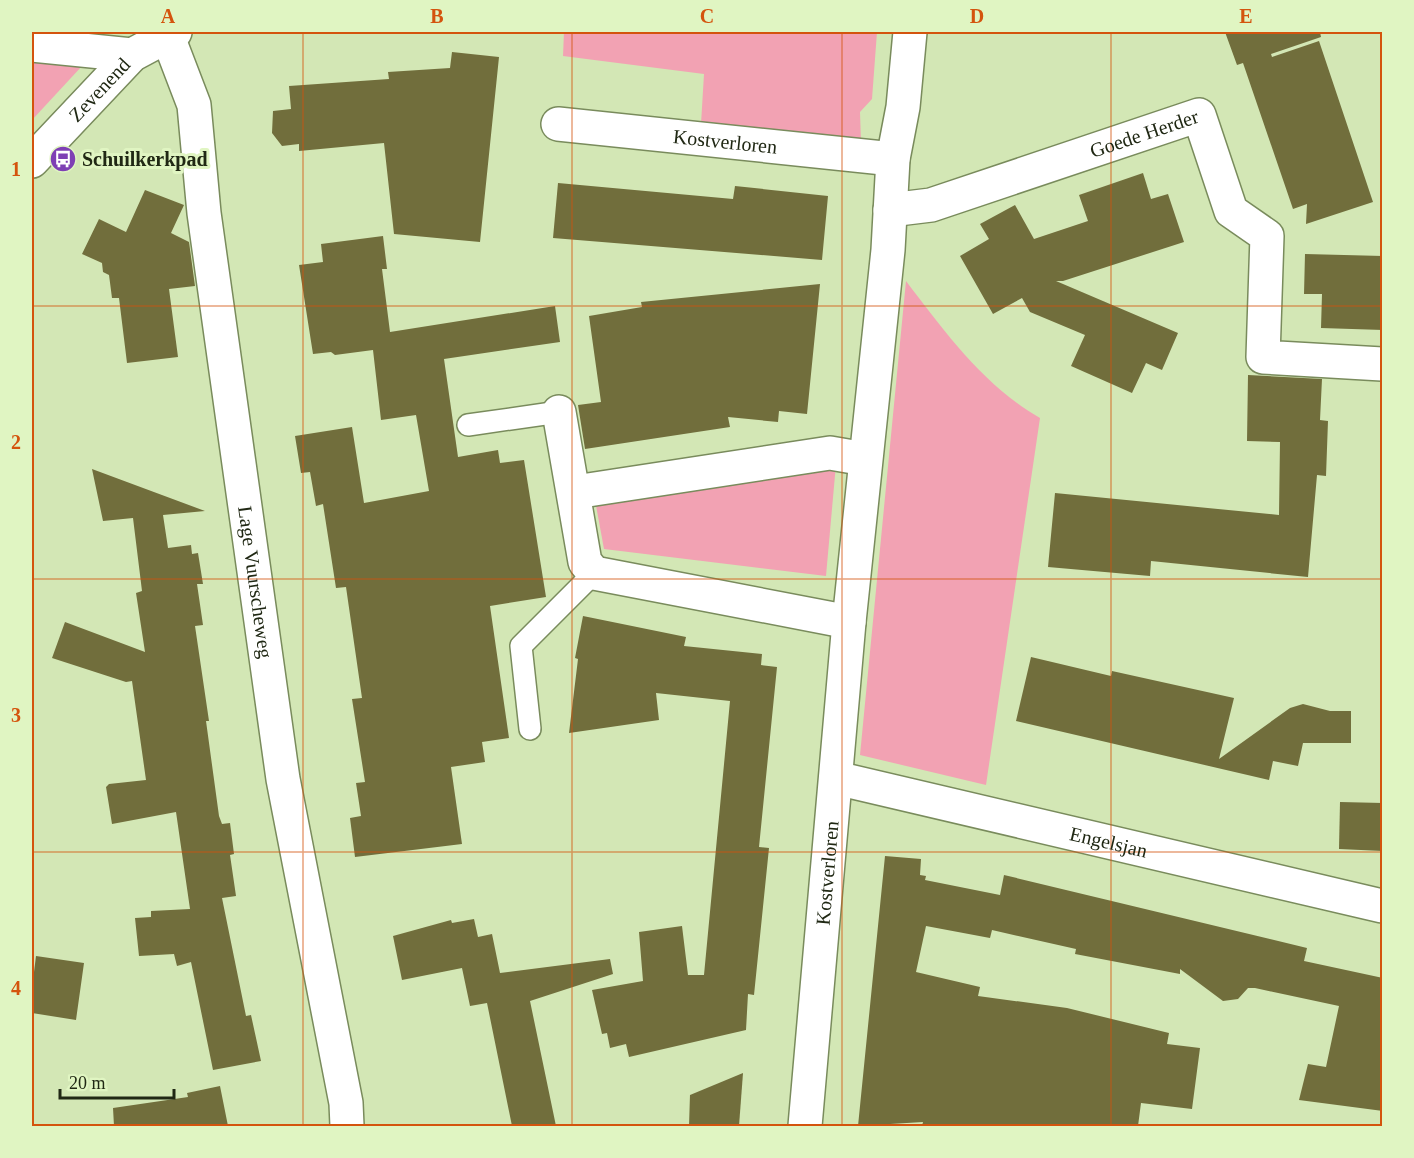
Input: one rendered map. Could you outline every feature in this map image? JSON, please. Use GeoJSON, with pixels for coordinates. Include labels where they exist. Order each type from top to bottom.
{"type":"FeatureCollection","features":[{"type":"Feature","properties":{"kind":"street","name":"Kostverloren"},"geometry":{"type":"LineString","coordinates":[[805,1126],[849,622],[888,250],[893,159],[903,106],[910,32]]}},
{"type":"Feature","properties":{"kind":"street","name":"Zevenend"},"geometry":{"type":"LineString","coordinates":[[32,161],[132,56],[171,34]]}},
{"type":"Feature","properties":{"kind":"street","name":"Lage Vuurscheweg"},"geometry":{"type":"LineString","coordinates":[[171,34],[194,105],[204,213],[283,779],[346,1103],[347,1126]]}},
{"type":"Feature","properties":{"kind":"street"},"geometry":{"type":"LineString","coordinates":[[32,45],[132,56]]}},
{"type":"Feature","properties":{"kind":"street","name":"Goede Herder"},"geometry":{"type":"LineString","coordinates":[[890,210],[931,205],[1199,115],[1231,211],[1267,237],[1263,357],[1383,363]]}},
{"type":"Feature","properties":{"kind":"street","name":"Kostverloren"},"geometry":{"type":"LineString","coordinates":[[558,124],[893,159]]}},
{"type":"Feature","properties":{"kind":"street"},"geometry":{"type":"LineString","coordinates":[[559,412],[575,492],[585,562],[594,573],[849,622]]}},
{"type":"Feature","properties":{"kind":"street"},"geometry":{"type":"LineString","coordinates":[[575,492],[830,453],[865,459]]}},
{"type":"Feature","properties":{"kind":"street","name":"Engelsjan"},"geometry":{"type":"LineString","coordinates":[[836,778],[1383,906]]}},
{"type":"Feature","properties":{"kind":"lane"},"geometry":{"type":"LineString","coordinates":[[468,425],[559,412]]}},
{"type":"Feature","properties":{"kind":"lane"},"geometry":{"type":"LineString","coordinates":[[530,729],[521,646],[594,573]]}},
{"type":"Feature","properties":{"kind":"shaded area"},"geometry":{"type":"Polygon","coordinates":[[[564,32],[877,32],[872,99],[860,112],[861,143],[701,124],[704,74],[563,56],[564,32]]]}},
{"type":"Feature","properties":{"kind":"shaded area"},"geometry":{"type":"Polygon","coordinates":[[[32,61],[82,66],[32,120],[32,61]]]}},
{"type":"Feature","properties":{"kind":"shaded area"},"geometry":{"type":"Polygon","coordinates":[[[906,281],[983,374],[1001,391],[1040,418],[986,785],[860,755],[906,281]]]}},
{"type":"Feature","properties":{"kind":"shaded area"},"geometry":{"type":"Polygon","coordinates":[[[836,464],[826,576],[604,549],[595,500],[836,464]]]}},
{"type":"Feature","properties":{"kind":"building"},"geometry":{"type":"Polygon","coordinates":[[[1225,32],[1320,32],[1321,37],[1271,54],[1272,57],[1319,41],[1373,202],[1306,224],[1307,204],[1293,209],[1243,63],[1237,65],[1225,32]]]}},
{"type":"Feature","properties":{"kind":"building"},"geometry":{"type":"Polygon","coordinates":[[[452,52],[499,57],[480,242],[394,234],[384,143],[299,151],[299,144],[282,146],[272,133],[273,111],[291,109],[289,86],[389,79],[388,72],[450,68],[452,52]]]}},
{"type":"Feature","properties":{"kind":"building"},"geometry":{"type":"Polygon","coordinates":[[[1143,173],[1151,199],[1168,194],[1184,242],[1063,281],[1056,281],[1178,333],[1162,370],[1146,363],[1132,393],[1071,366],[1085,335],[1030,312],[1022,298],[993,314],[960,256],[989,239],[980,224],[1015,205],[1034,239],[1088,221],[1079,195],[1143,173]]]}},
{"type":"Feature","properties":{"kind":"building"},"geometry":{"type":"Polygon","coordinates":[[[558,183],[733,199],[735,186],[828,196],[822,260],[553,238],[558,183]]]}},
{"type":"Feature","properties":{"kind":"building"},"geometry":{"type":"Polygon","coordinates":[[[145,190],[184,205],[171,233],[189,242],[195,286],[169,289],[178,357],[127,363],[119,298],[112,298],[109,275],[103,272],[102,263],[82,254],[99,219],[126,232],[145,190]]]}},
{"type":"Feature","properties":{"kind":"building"},"geometry":{"type":"Polygon","coordinates":[[[383,236],[387,269],[382,269],[390,332],[555,306],[560,342],[444,359],[458,457],[498,450],[500,463],[524,460],[546,597],[490,606],[509,738],[482,742],[485,762],[451,767],[462,844],[355,857],[350,818],[361,816],[356,783],[365,782],[352,699],[362,698],[346,587],[336,588],[323,504],[316,506],[310,472],[301,473],[295,436],[352,427],[364,503],[429,491],[416,415],[381,420],[373,350],[335,355],[331,352],[313,354],[299,265],[323,262],[321,244],[383,236]]]}},
{"type":"Feature","properties":{"kind":"building"},"geometry":{"type":"Polygon","coordinates":[[[1305,254],[1383,256],[1383,330],[1321,328],[1322,294],[1304,294],[1305,254]]]}},
{"type":"Feature","properties":{"kind":"building"},"geometry":{"type":"Polygon","coordinates":[[[820,284],[807,414],[779,411],[778,422],[728,417],[730,427],[585,449],[578,405],[601,402],[589,316],[642,307],[641,302],[820,284]]]}},
{"type":"Feature","properties":{"kind":"building"},"geometry":{"type":"Polygon","coordinates":[[[1248,375],[1322,379],[1320,420],[1328,421],[1326,476],[1317,475],[1308,577],[1151,561],[1150,576],[1048,567],[1055,493],[1279,515],[1280,442],[1247,441],[1248,375]]]}},
{"type":"Feature","properties":{"kind":"building"},"geometry":{"type":"Polygon","coordinates":[[[92,469],[205,511],[163,515],[168,548],[191,545],[192,554],[198,553],[203,584],[197,584],[203,625],[195,626],[209,721],[206,721],[219,816],[222,824],[230,823],[234,854],[230,855],[236,896],[222,898],[246,1016],[251,1015],[261,1061],[213,1070],[191,962],[177,966],[174,954],[139,956],[135,918],[151,917],[151,911],[190,909],[176,812],[112,824],[106,787],[109,784],[146,780],[132,681],[126,682],[52,658],[65,622],[145,652],[136,593],[142,591],[133,518],[103,521],[92,469]]]}},
{"type":"Feature","properties":{"kind":"building"},"geometry":{"type":"Polygon","coordinates":[[[583,616],[686,637],[684,646],[762,654],[761,665],[777,667],[759,847],[769,848],[754,995],[748,994],[746,1030],[629,1057],[626,1044],[610,1048],[607,1033],[602,1034],[592,990],[643,981],[639,932],[682,926],[688,975],[704,975],[730,701],[656,693],[659,720],[569,733],[578,659],[575,658],[583,616]]]}},
{"type":"Feature","properties":{"kind":"building"},"geometry":{"type":"Polygon","coordinates":[[[1031,657],[1111,676],[1112,671],[1234,698],[1219,759],[1290,708],[1303,704],[1330,711],[1351,711],[1351,743],[1303,743],[1298,766],[1273,761],[1269,780],[1016,721],[1031,657]]]}},
{"type":"Feature","properties":{"kind":"building"},"geometry":{"type":"Polygon","coordinates":[[[1340,802],[1383,803],[1383,851],[1339,849],[1340,802]]]}},
{"type":"Feature","properties":{"kind":"building"},"geometry":{"type":"Polygon","coordinates":[[[885,856],[921,859],[920,875],[926,876],[925,880],[1000,895],[1004,875],[1307,948],[1304,961],[1383,978],[1383,1111],[1299,1100],[1308,1064],[1326,1067],[1339,1006],[1255,988],[1248,988],[1238,999],[1223,1001],[1180,969],[1180,974],[1075,954],[1076,949],[992,930],[990,938],[926,926],[916,972],[980,987],[978,996],[1067,1008],[1169,1033],[1167,1044],[1200,1048],[1192,1109],[1141,1103],[1138,1126],[922,1126],[923,1122],[858,1126],[885,856]]]}},
{"type":"Feature","properties":{"kind":"building"},"geometry":{"type":"Polygon","coordinates":[[[474,919],[478,937],[492,934],[500,973],[610,959],[613,974],[530,1001],[556,1126],[512,1126],[487,1003],[470,1006],[462,968],[402,980],[393,936],[451,920],[452,923],[474,919]]]}},
{"type":"Feature","properties":{"kind":"building"},"geometry":{"type":"Polygon","coordinates":[[[36,956],[84,963],[76,1020],[32,1013],[32,971],[34,972],[36,956]]]}},
{"type":"Feature","properties":{"kind":"building"},"geometry":{"type":"Polygon","coordinates":[[[743,1073],[739,1126],[689,1126],[690,1095],[743,1073]]]}},
{"type":"Feature","properties":{"kind":"building"},"geometry":{"type":"Polygon","coordinates":[[[220,1086],[228,1126],[114,1126],[113,1108],[188,1097],[187,1093],[220,1086]]]}},
{"type":"Feature","properties":{"kind":"place","name":"Schuilkerkpad"},"geometry":{"type":"Point","coordinates":[63,159]}}]}
